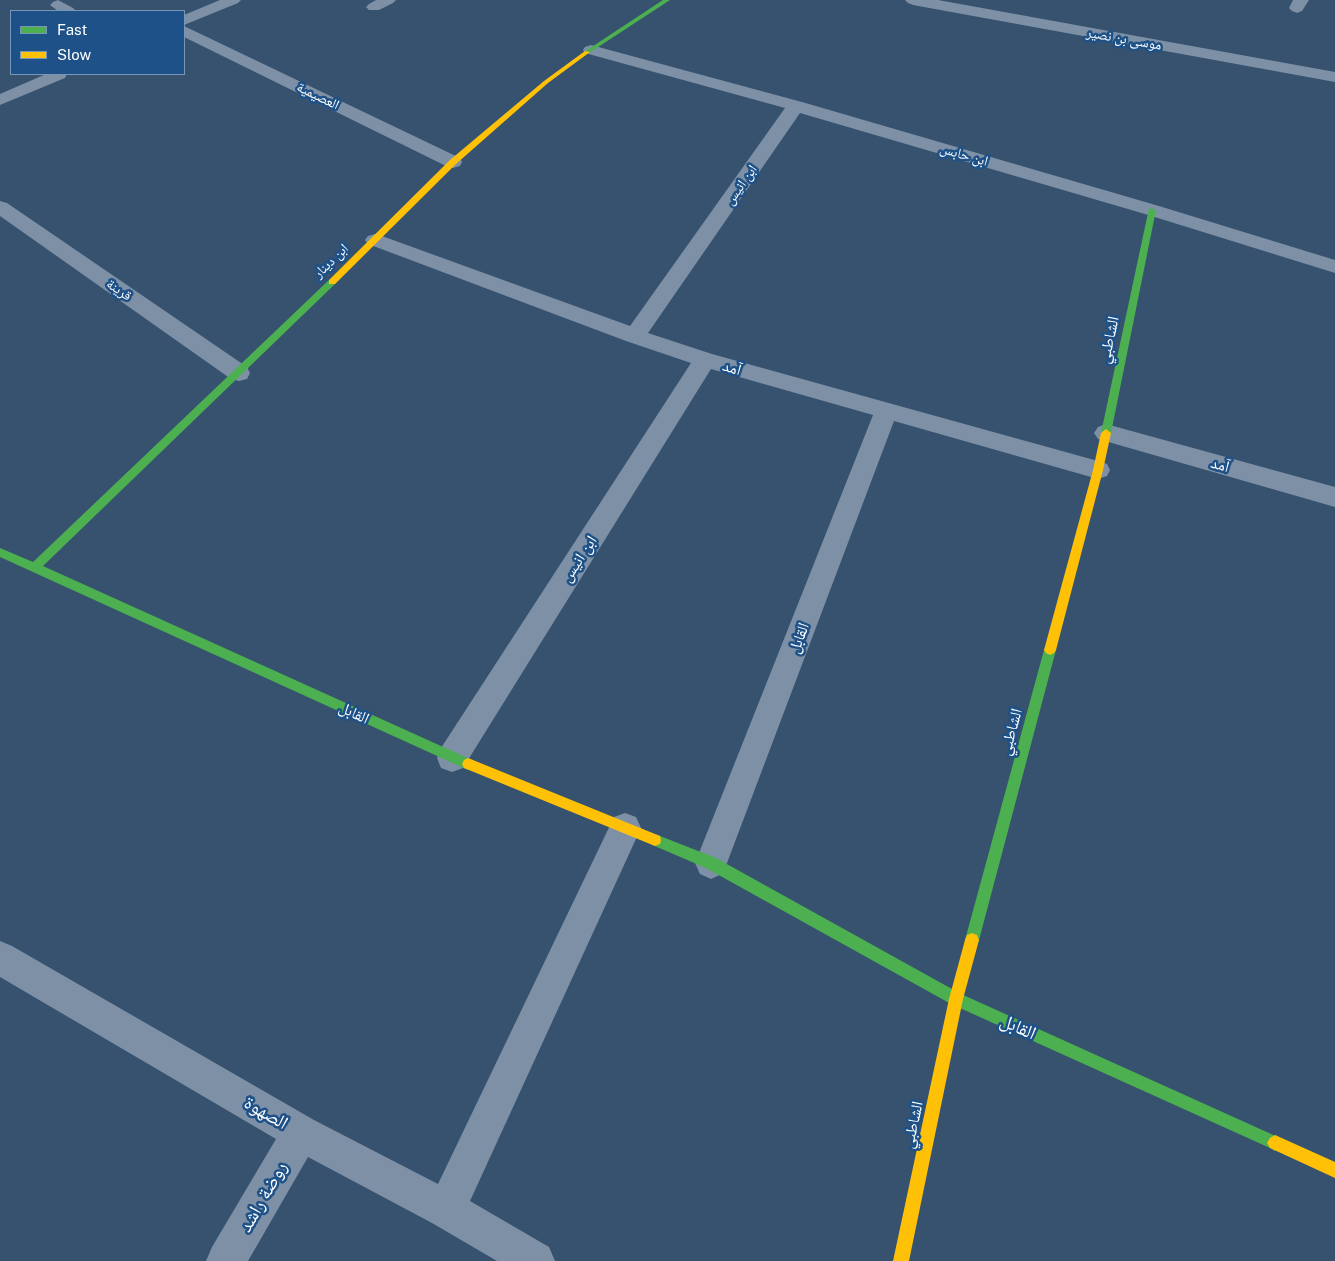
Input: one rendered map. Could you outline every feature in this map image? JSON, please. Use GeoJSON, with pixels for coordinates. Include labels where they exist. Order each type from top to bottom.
{"type":"FeatureCollection","features":[{"type":"Feature","properties":{"kind":"street"},"geometry":{"type":"LineString","coordinates":[[185,19],[210,3],[233,0]]}},
{"type":"Feature","properties":{"kind":"street"},"geometry":{"type":"LineString","coordinates":[[374,6],[388,0]]}},
{"type":"Feature","properties":{"kind":"street","name":"ابن دينار"},"geometry":{"type":"LineString","coordinates":[[35,567],[238,373],[453,162],[546,82],[590,50],[667,0]]}},
{"type":"Feature","properties":{"kind":"street","name":"موسى بن نصير"},"geometry":{"type":"LineString","coordinates":[[914,0],[1335,77]]}},
{"type":"Feature","properties":{"kind":"street","name":"العصيمية"},"geometry":{"type":"LineString","coordinates":[[185,31],[453,162]]}},
{"type":"Feature","properties":{"kind":"street","name":"ابن حابس"},"geometry":{"type":"LineString","coordinates":[[590,50],[796,106],[1152,210],[1335,267]]}},
{"type":"Feature","properties":{"kind":"street"},"geometry":{"type":"LineString","coordinates":[[0,100],[57,75]]}},
{"type":"Feature","properties":{"kind":"street","name":"ابن انيس"},"geometry":{"type":"LineString","coordinates":[[634,336],[796,106]]}},
{"type":"Feature","properties":{"kind":"street","name":"قرينة"},"geometry":{"type":"LineString","coordinates":[[0,208],[238,373]]}},
{"type":"Feature","properties":{"kind":"street","name":"الشاطبي"},"geometry":{"type":"LineString","coordinates":[[901,1261],[956,999],[1098,470],[1152,210]]}},
{"type":"Feature","properties":{"kind":"street","name":"آمد"},"geometry":{"type":"LineString","coordinates":[[375,240],[634,336],[705,360],[1098,470]]}},
{"type":"Feature","properties":{"kind":"street","name":"ابن انيس"},"geometry":{"type":"LineString","coordinates":[[452,758],[705,360]]}},
{"type":"Feature","properties":{"kind":"street","name":"القابل"},"geometry":{"type":"LineString","coordinates":[[711,863],[886,412]]}},
{"type":"Feature","properties":{"kind":"street","name":"آمد"},"geometry":{"type":"LineString","coordinates":[[1106,433],[1335,496]]}},
{"type":"Feature","properties":{"kind":"street","name":"القابل"},"geometry":{"type":"LineString","coordinates":[[0,552],[452,758],[711,863],[956,999],[1335,1170]]}},
{"type":"Feature","properties":{"kind":"street"},"geometry":{"type":"LineString","coordinates":[[446,1208],[625,828]]}},
{"type":"Feature","properties":{"kind":"street","name":"الصهوة"},"geometry":{"type":"LineString","coordinates":[[0,958],[301,1133],[446,1208],[535,1261]]}},
{"type":"Feature","properties":{"kind":"street","name":"روضة راشد"},"geometry":{"type":"LineString","coordinates":[[226,1261],[301,1133]]}},
{"type":"Feature","properties":{"kind":"traffic: fast"},"geometry":{"type":"LineString","coordinates":[[587,52],[667,0]]}},
{"type":"Feature","properties":{"kind":"traffic: fast"},"geometry":{"type":"LineString","coordinates":[[1106,433],[1152,210]]}},
{"type":"Feature","properties":{"kind":"traffic: fast"},"geometry":{"type":"LineString","coordinates":[[35,567],[332,282]]}},
{"type":"Feature","properties":{"kind":"traffic: fast"},"geometry":{"type":"LineString","coordinates":[[0,552],[468,764]]}},
{"type":"Feature","properties":{"kind":"traffic: fast"},"geometry":{"type":"LineString","coordinates":[[972,940],[1050,650]]}},
{"type":"Feature","properties":{"kind":"traffic: fast"},"geometry":{"type":"LineString","coordinates":[[655,840],[711,863],[956,999],[1275,1143]]}},
{"type":"Feature","properties":{"kind":"traffic: slow"},"geometry":{"type":"LineString","coordinates":[[332,282],[453,162],[546,82],[587,52]]}},
{"type":"Feature","properties":{"kind":"traffic: slow"},"geometry":{"type":"LineString","coordinates":[[1050,650],[1106,433]]}},
{"type":"Feature","properties":{"kind":"traffic: slow"},"geometry":{"type":"LineString","coordinates":[[468,764],[655,840]]}},
{"type":"Feature","properties":{"kind":"traffic: slow"},"geometry":{"type":"LineString","coordinates":[[901,1261],[956,999],[972,940]]}},
{"type":"Feature","properties":{"kind":"traffic: slow"},"geometry":{"type":"LineString","coordinates":[[1275,1143],[1335,1170]]}}]}
